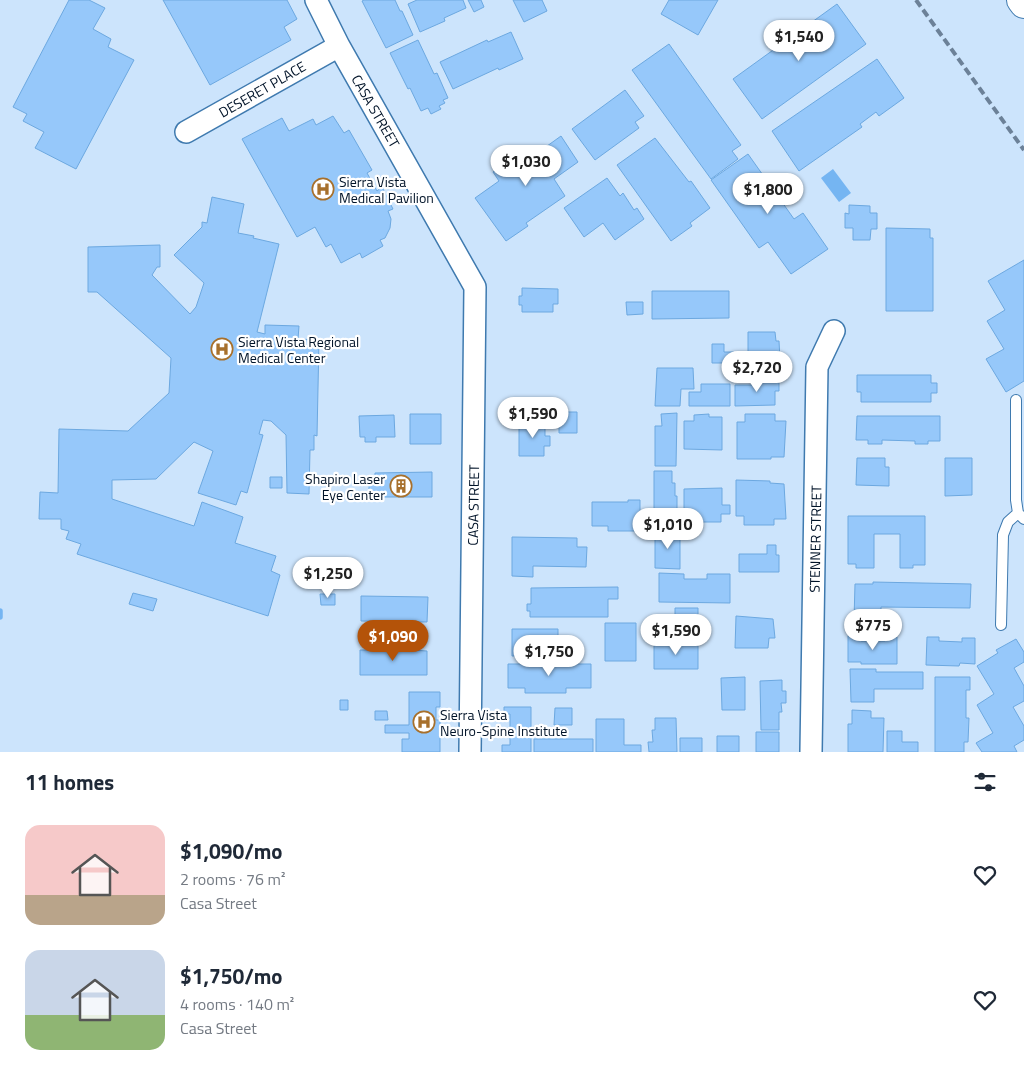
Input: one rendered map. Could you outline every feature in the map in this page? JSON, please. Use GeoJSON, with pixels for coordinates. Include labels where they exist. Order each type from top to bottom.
{"type":"FeatureCollection","features":[{"type":"Feature","properties":{"kind":"street","name":"CASA STREET"},"geometry":{"type":"LineString","coordinates":[[316,0],[339,46],[475,287],[470,752]]}},
{"type":"Feature","properties":{"kind":"street"},"geometry":{"type":"LineString","coordinates":[[1021,0],[1024,4]]}},
{"type":"Feature","properties":{"kind":"street","name":"DESERET PLACE"},"geometry":{"type":"LineString","coordinates":[[186,132],[339,46]]}},
{"type":"Feature","properties":{"kind":"street","name":"STENNER STREET"},"geometry":{"type":"LineString","coordinates":[[812,752],[817,367],[834,331]]}},
{"type":"Feature","properties":{"kind":"lane"},"geometry":{"type":"LineString","coordinates":[[1001,624],[1003,535],[1008,522],[1021,516],[1016,500],[1016,400]]}},
{"type":"Feature","properties":{"kind":"water"},"geometry":{"type":"Polygon","coordinates":[[[833,169],[851,193],[839,202],[821,178],[833,169]]]}},
{"type":"Feature","properties":{"kind":"building"},"geometry":{"type":"Polygon","coordinates":[[[69,0],[89,0],[105,8],[93,29],[111,39],[108,47],[134,60],[76,169],[35,148],[44,132],[23,121],[27,114],[13,107],[69,0]]]}},
{"type":"Feature","properties":{"kind":"building"},"geometry":{"type":"Polygon","coordinates":[[[163,0],[287,0],[297,19],[284,27],[291,40],[210,85],[163,0]]]}},
{"type":"Feature","properties":{"kind":"building"},"geometry":{"type":"Polygon","coordinates":[[[395,0],[413,35],[386,48],[362,1],[395,0]]]}},
{"type":"Feature","properties":{"kind":"building"},"geometry":{"type":"Polygon","coordinates":[[[417,0],[463,0],[466,8],[444,18],[445,21],[420,32],[408,4],[417,0]]]}},
{"type":"Feature","properties":{"kind":"building"},"geometry":{"type":"Polygon","coordinates":[[[468,0],[481,0],[484,7],[474,12],[468,0]]]}},
{"type":"Feature","properties":{"kind":"building"},"geometry":{"type":"Polygon","coordinates":[[[513,0],[542,0],[547,11],[524,22],[513,0]]]}},
{"type":"Feature","properties":{"kind":"building"},"geometry":{"type":"Polygon","coordinates":[[[669,0],[718,0],[698,35],[661,14],[669,0]]]}},
{"type":"Feature","properties":{"kind":"building"},"geometry":{"type":"Polygon","coordinates":[[[837,4],[866,44],[762,119],[733,79],[837,4]]]}},
{"type":"Feature","properties":{"kind":"building"},"geometry":{"type":"Polygon","coordinates":[[[511,32],[523,59],[499,70],[498,68],[453,89],[440,62],[487,40],[488,42],[511,32]]]}},
{"type":"Feature","properties":{"kind":"building"},"geometry":{"type":"Polygon","coordinates":[[[418,40],[434,74],[437,73],[448,98],[443,100],[445,103],[439,106],[441,109],[431,114],[428,108],[421,111],[390,53],[418,40]]]}},
{"type":"Feature","properties":{"kind":"building"},"geometry":{"type":"Polygon","coordinates":[[[669,44],[741,145],[732,151],[738,159],[711,179],[632,70],[669,44]]]}},
{"type":"Feature","properties":{"kind":"building"},"geometry":{"type":"Polygon","coordinates":[[[877,59],[904,98],[879,116],[876,112],[860,124],[862,127],[799,171],[772,131],[877,59]]]}},
{"type":"Feature","properties":{"kind":"building"},"geometry":{"type":"Polygon","coordinates":[[[625,90],[644,116],[635,122],[639,128],[595,160],[572,129],[625,90]]]}},
{"type":"Feature","properties":{"kind":"building","name":"Sierra Vista Medical Pavilion"},"geometry":{"type":"Polygon","coordinates":[[[333,116],[344,133],[349,130],[372,170],[367,173],[377,191],[382,187],[393,209],[388,211],[391,219],[390,228],[385,238],[380,240],[383,246],[362,258],[360,253],[341,263],[331,244],[326,247],[315,227],[297,237],[242,139],[282,118],[289,131],[313,119],[316,125],[333,116]]]}},
{"type":"Feature","properties":{"kind":"building"},"geometry":{"type":"Polygon","coordinates":[[[561,136],[578,162],[554,179],[565,196],[526,223],[528,226],[506,241],[475,198],[499,181],[493,172],[530,146],[536,154],[561,136]]]}},
{"type":"Feature","properties":{"kind":"building"},"geometry":{"type":"Polygon","coordinates":[[[655,138],[689,182],[691,181],[710,208],[690,223],[692,226],[671,241],[617,165],[655,138]]]}},
{"type":"Feature","properties":{"kind":"building"},"geometry":{"type":"Polygon","coordinates":[[[748,154],[794,219],[803,213],[828,249],[791,274],[768,242],[759,248],[711,180],[748,154]]]}},
{"type":"Feature","properties":{"kind":"building"},"geometry":{"type":"Polygon","coordinates":[[[607,178],[620,196],[623,193],[634,210],[637,208],[644,219],[615,240],[603,223],[584,237],[564,208],[607,178]]]}},
{"type":"Feature","properties":{"kind":"building"},"geometry":{"type":"Polygon","coordinates":[[[212,197],[244,204],[238,233],[279,244],[257,332],[265,334],[265,325],[299,326],[298,339],[319,340],[317,436],[314,435],[314,450],[310,450],[309,494],[287,493],[286,435],[271,421],[263,420],[259,434],[263,435],[247,493],[241,491],[236,505],[198,493],[213,451],[194,442],[156,479],[112,480],[112,499],[194,526],[202,502],[243,517],[235,543],[276,556],[271,571],[280,575],[268,616],[77,554],[81,544],[66,539],[69,531],[61,529],[61,519],[39,519],[40,492],[58,493],[59,429],[128,431],[169,393],[171,358],[97,292],[88,292],[88,247],[160,245],[160,267],[157,267],[152,275],[190,314],[196,307],[204,283],[174,255],[202,227],[202,222],[207,223],[212,197]]]}},
{"type":"Feature","properties":{"kind":"building"},"geometry":{"type":"Polygon","coordinates":[[[849,205],[870,206],[870,213],[877,213],[877,229],[871,229],[870,240],[853,240],[853,228],[845,228],[845,213],[849,214],[849,205]]]}},
{"type":"Feature","properties":{"kind":"building"},"geometry":{"type":"Polygon","coordinates":[[[886,228],[930,229],[930,238],[933,238],[933,311],[886,311],[886,228]]]}},
{"type":"Feature","properties":{"kind":"building"},"geometry":{"type":"Polygon","coordinates":[[[1024,260],[1024,381],[1006,392],[986,359],[1004,349],[987,321],[1005,310],[988,281],[1024,260]]]}},
{"type":"Feature","properties":{"kind":"building"},"geometry":{"type":"Polygon","coordinates":[[[522,288],[558,289],[558,304],[553,304],[553,312],[522,312],[522,305],[519,305],[519,296],[522,296],[522,288]]]}},
{"type":"Feature","properties":{"kind":"building"},"geometry":{"type":"Polygon","coordinates":[[[652,291],[729,291],[729,318],[652,319],[652,291]]]}},
{"type":"Feature","properties":{"kind":"building"},"geometry":{"type":"Polygon","coordinates":[[[626,302],[643,302],[643,314],[627,315],[626,302]]]}},
{"type":"Feature","properties":{"kind":"building"},"geometry":{"type":"Polygon","coordinates":[[[748,332],[775,332],[776,341],[779,341],[780,360],[759,360],[759,364],[748,364],[748,332]]]}},
{"type":"Feature","properties":{"kind":"building"},"geometry":{"type":"Polygon","coordinates":[[[712,344],[724,344],[724,352],[734,352],[734,363],[712,363],[712,344]]]}},
{"type":"Feature","properties":{"kind":"building"},"geometry":{"type":"Polygon","coordinates":[[[657,368],[693,368],[694,389],[681,389],[680,406],[655,406],[657,368]]]}},
{"type":"Feature","properties":{"kind":"building"},"geometry":{"type":"Polygon","coordinates":[[[857,375],[931,375],[931,383],[937,383],[937,393],[931,393],[931,402],[861,402],[861,392],[857,392],[857,375]]]}},
{"type":"Feature","properties":{"kind":"building"},"geometry":{"type":"Polygon","coordinates":[[[758,379],[779,379],[779,391],[775,391],[775,405],[735,406],[735,385],[758,385],[758,379]]]}},
{"type":"Feature","properties":{"kind":"building"},"geometry":{"type":"Polygon","coordinates":[[[701,384],[730,384],[730,406],[689,406],[689,392],[701,392],[701,384]]]}},
{"type":"Feature","properties":{"kind":"building"},"geometry":{"type":"Polygon","coordinates":[[[559,412],[577,412],[577,433],[559,433],[559,412]]]}},
{"type":"Feature","properties":{"kind":"building"},"geometry":{"type":"Polygon","coordinates":[[[677,413],[676,466],[655,466],[655,426],[662,426],[661,414],[677,413]]]}},
{"type":"Feature","properties":{"kind":"building"},"geometry":{"type":"Polygon","coordinates":[[[410,414],[441,414],[441,444],[410,444],[410,414]]]}},
{"type":"Feature","properties":{"kind":"building"},"geometry":{"type":"Polygon","coordinates":[[[709,414],[709,417],[722,417],[722,450],[684,449],[684,421],[694,421],[694,415],[709,414]]]}},
{"type":"Feature","properties":{"kind":"building"},"geometry":{"type":"Polygon","coordinates":[[[745,414],[775,414],[775,421],[786,421],[784,457],[737,459],[737,422],[745,422],[745,414]]]}},
{"type":"Feature","properties":{"kind":"building"},"geometry":{"type":"Polygon","coordinates":[[[394,415],[395,437],[376,437],[376,442],[365,442],[365,437],[360,437],[359,416],[394,415]]]}},
{"type":"Feature","properties":{"kind":"building"},"geometry":{"type":"Polygon","coordinates":[[[857,416],[940,416],[940,441],[928,441],[928,444],[915,444],[915,441],[882,440],[882,444],[868,444],[868,440],[856,440],[857,416]]]}},
{"type":"Feature","properties":{"kind":"building"},"geometry":{"type":"Polygon","coordinates":[[[519,422],[545,422],[545,436],[550,436],[550,446],[544,446],[544,456],[519,456],[519,422]]]}},
{"type":"Feature","properties":{"kind":"building"},"geometry":{"type":"Polygon","coordinates":[[[857,458],[885,458],[885,467],[889,467],[889,486],[856,485],[857,458]]]}},
{"type":"Feature","properties":{"kind":"building"},"geometry":{"type":"Polygon","coordinates":[[[945,458],[972,458],[972,495],[945,496],[945,458]]]}},
{"type":"Feature","properties":{"kind":"building"},"geometry":{"type":"Polygon","coordinates":[[[654,471],[672,471],[672,483],[675,483],[675,496],[677,496],[677,523],[660,523],[660,511],[654,511],[654,471]]]}},
{"type":"Feature","properties":{"kind":"building","name":"Shapiro Laser Eye Center"},"geometry":{"type":"Polygon","coordinates":[[[432,472],[432,497],[376,497],[376,493],[369,493],[369,479],[375,479],[375,473],[432,472]]]}},
{"type":"Feature","properties":{"kind":"building"},"geometry":{"type":"Polygon","coordinates":[[[270,477],[282,477],[282,488],[270,488],[270,477]]]}},
{"type":"Feature","properties":{"kind":"building"},"geometry":{"type":"Polygon","coordinates":[[[736,480],[770,481],[770,483],[784,484],[786,519],[774,519],[774,525],[744,525],[744,516],[736,516],[736,480]]]}},
{"type":"Feature","properties":{"kind":"building"},"geometry":{"type":"Polygon","coordinates":[[[722,488],[722,505],[730,505],[730,514],[721,514],[721,522],[694,522],[694,515],[684,515],[684,489],[722,488]]]}},
{"type":"Feature","properties":{"kind":"building"},"geometry":{"type":"Polygon","coordinates":[[[628,500],[640,500],[640,531],[608,531],[608,526],[592,526],[592,502],[628,502],[628,500]]]}},
{"type":"Feature","properties":{"kind":"building"},"geometry":{"type":"Polygon","coordinates":[[[848,516],[925,516],[925,565],[913,565],[913,568],[900,568],[900,534],[874,534],[874,568],[856,568],[856,564],[848,564],[848,516]]]}},
{"type":"Feature","properties":{"kind":"building"},"geometry":{"type":"Polygon","coordinates":[[[655,531],[680,531],[680,569],[655,568],[655,531]]]}},
{"type":"Feature","properties":{"kind":"building"},"geometry":{"type":"Polygon","coordinates":[[[512,537],[577,538],[577,547],[587,547],[586,567],[533,566],[533,577],[512,576],[512,537]]]}},
{"type":"Feature","properties":{"kind":"building"},"geometry":{"type":"Polygon","coordinates":[[[767,545],[776,545],[776,555],[779,555],[779,572],[739,572],[739,554],[767,554],[767,545]]]}},
{"type":"Feature","properties":{"kind":"building"},"geometry":{"type":"Polygon","coordinates":[[[659,573],[684,574],[684,579],[707,579],[707,574],[730,574],[730,603],[659,602],[659,573]]]}},
{"type":"Feature","properties":{"kind":"building"},"geometry":{"type":"Polygon","coordinates":[[[873,582],[971,584],[970,608],[881,607],[881,620],[854,620],[855,584],[873,584],[873,582]]]}},
{"type":"Feature","properties":{"kind":"building"},"geometry":{"type":"Polygon","coordinates":[[[618,587],[618,599],[608,599],[608,617],[530,617],[530,611],[527,611],[527,604],[531,604],[531,588],[618,587]]]}},
{"type":"Feature","properties":{"kind":"building"},"geometry":{"type":"Polygon","coordinates":[[[133,593],[157,599],[153,611],[129,604],[133,593]]]}},
{"type":"Feature","properties":{"kind":"building"},"geometry":{"type":"Polygon","coordinates":[[[320,594],[335,594],[335,605],[321,605],[320,594]]]}},
{"type":"Feature","properties":{"kind":"building"},"geometry":{"type":"Polygon","coordinates":[[[361,596],[428,597],[427,622],[361,621],[361,596]]]}},
{"type":"Feature","properties":{"kind":"building"},"geometry":{"type":"Polygon","coordinates":[[[675,608],[698,608],[698,635],[675,636],[675,608]]]}},
{"type":"Feature","properties":{"kind":"building"},"geometry":{"type":"Polygon","coordinates":[[[736,616],[773,619],[775,638],[769,638],[768,648],[735,648],[736,616]]]}},
{"type":"Feature","properties":{"kind":"building"},"geometry":{"type":"Polygon","coordinates":[[[605,623],[636,623],[636,661],[605,661],[605,623]]]}},
{"type":"Feature","properties":{"kind":"building"},"geometry":{"type":"Polygon","coordinates":[[[512,629],[558,629],[558,656],[512,656],[512,629]]]}},
{"type":"Feature","properties":{"kind":"building"},"geometry":{"type":"Polygon","coordinates":[[[848,636],[861,636],[861,641],[885,641],[885,636],[897,637],[897,664],[848,662],[848,636]]]}},
{"type":"Feature","properties":{"kind":"building"},"geometry":{"type":"Polygon","coordinates":[[[927,637],[939,637],[939,641],[962,642],[962,638],[975,638],[975,664],[960,663],[959,666],[926,665],[927,637]]]}},
{"type":"Feature","properties":{"kind":"building"},"geometry":{"type":"Polygon","coordinates":[[[1016,639],[1024,652],[1024,662],[1014,668],[1024,686],[1024,701],[1013,707],[1024,726],[1024,740],[1014,746],[1017,752],[982,752],[976,743],[993,733],[977,705],[994,694],[977,666],[998,653],[996,650],[1016,639]]]}},
{"type":"Feature","properties":{"kind":"building"},"geometry":{"type":"Polygon","coordinates":[[[654,643],[698,643],[698,669],[654,669],[654,643]]]}},
{"type":"Feature","properties":{"kind":"building"},"geometry":{"type":"Polygon","coordinates":[[[381,648],[427,651],[427,675],[360,675],[360,650],[381,650],[381,648]]]}},
{"type":"Feature","properties":{"kind":"building"},"geometry":{"type":"Polygon","coordinates":[[[508,664],[591,664],[591,688],[566,688],[566,693],[525,693],[525,688],[508,688],[508,664]]]}},
{"type":"Feature","properties":{"kind":"building"},"geometry":{"type":"Polygon","coordinates":[[[850,669],[876,669],[876,672],[923,672],[923,689],[874,689],[874,702],[851,702],[850,669]]]}},
{"type":"Feature","properties":{"kind":"building"},"geometry":{"type":"Polygon","coordinates":[[[745,677],[745,710],[722,710],[721,678],[745,677]]]}},
{"type":"Feature","properties":{"kind":"building"},"geometry":{"type":"Polygon","coordinates":[[[935,677],[970,677],[970,690],[966,690],[966,718],[969,718],[968,742],[964,742],[964,752],[935,752],[935,677]]]}},
{"type":"Feature","properties":{"kind":"building"},"geometry":{"type":"Polygon","coordinates":[[[782,680],[782,691],[786,691],[786,703],[781,703],[782,712],[779,712],[779,730],[761,730],[760,681],[782,680]]]}},
{"type":"Feature","properties":{"kind":"building","name":"Sierra Vista Neuro-Spine Institute"},"geometry":{"type":"Polygon","coordinates":[[[409,692],[440,692],[440,707],[436,707],[436,720],[440,720],[440,752],[402,752],[402,739],[409,739],[409,733],[385,733],[385,725],[409,725],[409,692]]]}},
{"type":"Feature","properties":{"kind":"building"},"geometry":{"type":"Polygon","coordinates":[[[340,700],[348,700],[348,710],[340,710],[340,700]]]}},
{"type":"Feature","properties":{"kind":"building"},"geometry":{"type":"Polygon","coordinates":[[[504,707],[531,707],[531,752],[502,752],[502,745],[510,745],[510,714],[504,714],[504,707]]]}},
{"type":"Feature","properties":{"kind":"building"},"geometry":{"type":"Polygon","coordinates":[[[555,708],[572,708],[572,725],[554,725],[555,708]]]}},
{"type":"Feature","properties":{"kind":"building"},"geometry":{"type":"Polygon","coordinates":[[[852,710],[871,711],[871,718],[884,718],[883,752],[848,752],[848,724],[852,724],[852,710]]]}},
{"type":"Feature","properties":{"kind":"building"},"geometry":{"type":"Polygon","coordinates":[[[375,711],[387,711],[388,720],[375,720],[375,711]]]}},
{"type":"Feature","properties":{"kind":"building"},"geometry":{"type":"Polygon","coordinates":[[[655,718],[676,718],[677,752],[649,752],[648,742],[653,742],[652,730],[655,730],[655,718]]]}},
{"type":"Feature","properties":{"kind":"building"},"geometry":{"type":"Polygon","coordinates":[[[596,719],[624,719],[624,745],[641,745],[641,752],[596,752],[596,719]]]}},
{"type":"Feature","properties":{"kind":"building"},"geometry":{"type":"Polygon","coordinates":[[[887,731],[902,731],[902,742],[918,742],[918,752],[887,752],[887,731]]]}},
{"type":"Feature","properties":{"kind":"building"},"geometry":{"type":"Polygon","coordinates":[[[756,732],[779,732],[779,752],[756,752],[756,732]]]}},
{"type":"Feature","properties":{"kind":"building"},"geometry":{"type":"Polygon","coordinates":[[[717,736],[739,736],[739,752],[717,752],[717,736]]]}},
{"type":"Feature","properties":{"kind":"building"},"geometry":{"type":"Polygon","coordinates":[[[680,738],[702,738],[702,752],[680,752],[680,738]]]}},
{"type":"Feature","properties":{"kind":"building"},"geometry":{"type":"Polygon","coordinates":[[[534,739],[593,739],[593,752],[534,752],[534,739]]]}},
{"type":"Feature","properties":{"kind":"waterway"},"geometry":{"type":"LineString","coordinates":[[0,611],[0,617]]}},
{"type":"Feature","properties":{"kind":"railway"},"geometry":{"type":"LineString","coordinates":[[916,0],[1024,150]]}},
{"type":"Feature","properties":{"kind":"place","name":"Sierra Vista Medical Pavilion"},"geometry":{"type":"Point","coordinates":[323,189]}},
{"type":"Feature","properties":{"kind":"place","name":"Sierra Vista Regional Medical Center"},"geometry":{"type":"Point","coordinates":[222,349]}},
{"type":"Feature","properties":{"kind":"place","name":"Shapiro Laser Eye Center"},"geometry":{"type":"Point","coordinates":[401,486]}},
{"type":"Feature","properties":{"kind":"place","name":"Sierra Vista Neuro-Spine Institute"},"geometry":{"type":"Point","coordinates":[424,722]}}]}
